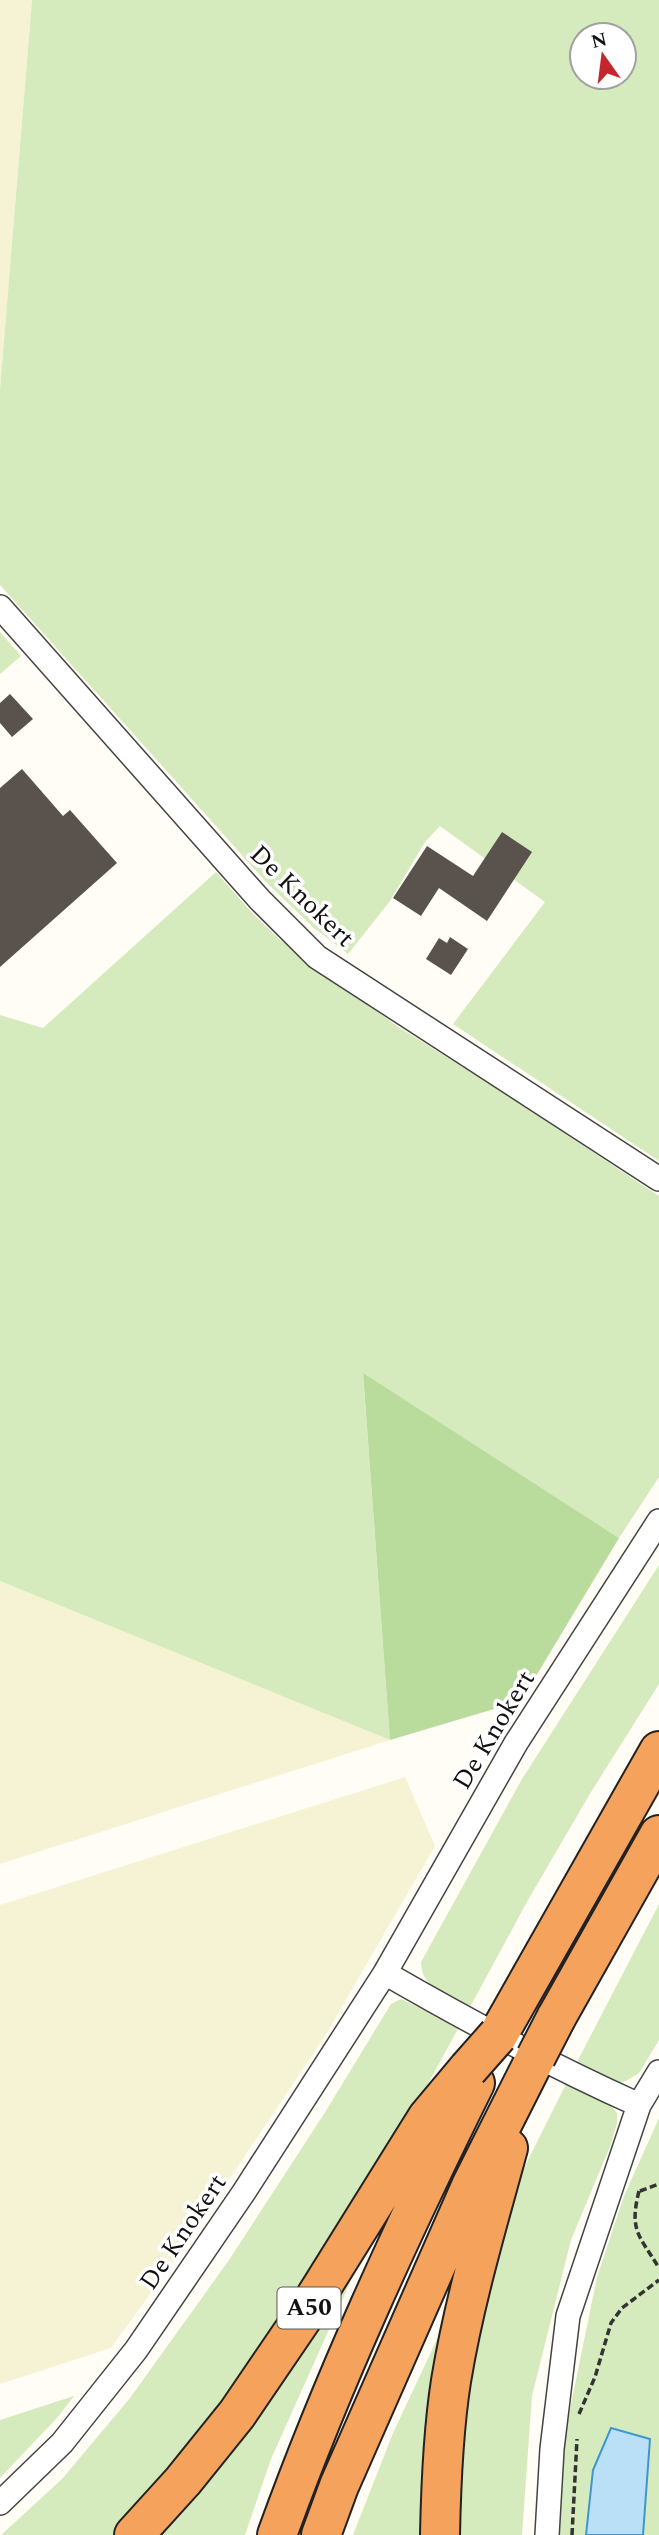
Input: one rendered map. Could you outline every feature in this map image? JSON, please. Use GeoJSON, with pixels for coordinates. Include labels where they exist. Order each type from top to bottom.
{"type":"FeatureCollection","features":[{"type":"Feature","properties":{"kind":"highway","name":"A50"},"geometry":{"type":"LineString","coordinates":[[277,2535],[300,2470],[377,2288],[473,2072],[498,2035],[659,1751]]}},
{"type":"Feature","properties":{"kind":"highway"},"geometry":{"type":"LineString","coordinates":[[321,2535],[339,2486],[472,2184],[556,2018],[659,1835]]}},
{"type":"Feature","properties":{"kind":"highway"},"geometry":{"type":"LineString","coordinates":[[440,2535],[442,2457],[451,2381],[474,2272],[532,2066]]}},
{"type":"Feature","properties":{"kind":"highway","name":"A50"},"geometry":{"type":"LineString","coordinates":[[134,2535],[237,2414],[303,2317],[427,2118],[473,2072]]}},
{"type":"Feature","properties":{"kind":"street","name":"De Knokert"},"geometry":{"type":"LineString","coordinates":[[0,607],[260,900],[317,957],[659,1179]]}},
{"type":"Feature","properties":{"kind":"street","name":"De Knokert"},"geometry":{"type":"LineString","coordinates":[[0,2503],[62,2443],[135,2350],[244,2192],[385,1973],[516,1743],[659,1521]]}},
{"type":"Feature","properties":{"kind":"street"},"geometry":{"type":"LineString","coordinates":[[385,1973],[576,2077],[639,2105]]}},
{"type":"Feature","properties":{"kind":"street"},"geometry":{"type":"LineString","coordinates":[[547,2535],[552,2449],[568,2316],[639,2105],[659,2072]]}},
{"type":"Feature","properties":{"kind":"path"},"geometry":{"type":"LineString","coordinates":[[639,2191],[633,2215],[636,2231],[659,2268]]}},
{"type":"Feature","properties":{"kind":"path"},"geometry":{"type":"LineString","coordinates":[[578,2422],[579,2412],[595,2377],[611,2323],[622,2308],[659,2280]]}},
{"type":"Feature","properties":{"kind":"path"},"geometry":{"type":"LineString","coordinates":[[572,2535],[577,2432]]}},
{"type":"Feature","properties":{"kind":"shaded area"},"geometry":{"type":"Polygon","coordinates":[[[0,0],[32,0],[0,389],[0,0]]]}},
{"type":"Feature","properties":{"kind":"shaded area"},"geometry":{"type":"Polygon","coordinates":[[[0,1581],[136,1636],[390,1740],[0,1864],[0,1581]]]}},
{"type":"Feature","properties":{"kind":"shaded area"},"geometry":{"type":"Polygon","coordinates":[[[405,1777],[435,1846],[325,2036],[182,2250],[111,2348],[0,2384],[0,1905],[405,1777]]]}},
{"type":"Feature","properties":{"kind":"green space"},"geometry":{"type":"Polygon","coordinates":[[[32,0],[659,0],[659,1161],[453,1024],[545,902],[440,826],[425,842],[390,901],[348,954],[314,928],[267,883],[0,585],[0,389],[32,0]]]}},
{"type":"Feature","properties":{"kind":"green space"},"geometry":{"type":"Polygon","coordinates":[[[0,632],[21,656],[0,674],[0,632]]]}},
{"type":"Feature","properties":{"kind":"green space"},"geometry":{"type":"Polygon","coordinates":[[[216,872],[280,940],[334,980],[397,1026],[659,1196],[659,1477],[619,1538],[363,1374],[390,1740],[0,1581],[0,1015],[43,1028],[216,872]]]}},
{"type":"Feature","properties":{"kind":"green space"},"geometry":{"type":"Polygon","coordinates":[[[363,1373],[619,1538],[521,1701],[390,1740],[363,1373]]]}},
{"type":"Feature","properties":{"kind":"green space"},"geometry":{"type":"Polygon","coordinates":[[[659,1565],[659,1684],[591,1792],[470,2007],[445,1996],[426,1980],[421,1962],[522,1779],[659,1565]]]}},
{"type":"Feature","properties":{"kind":"green space"},"geometry":{"type":"Polygon","coordinates":[[[659,1904],[659,2040],[639,2073],[617,2083],[577,2062],[659,1904]]]}},
{"type":"Feature","properties":{"kind":"green space"},"geometry":{"type":"Polygon","coordinates":[[[401,1999],[459,2027],[423,2093],[239,2394],[120,2535],[1,2535],[62,2479],[130,2398],[229,2260],[324,2114],[391,2004],[401,1999]]]}},
{"type":"Feature","properties":{"kind":"green space"},"geometry":{"type":"Polygon","coordinates":[[[567,2082],[611,2106],[617,2113],[617,2123],[571,2240],[532,2396],[522,2535],[458,2535],[457,2478],[477,2327],[514,2188],[567,2082]]]}},
{"type":"Feature","properties":{"kind":"green space"},"geometry":{"type":"Polygon","coordinates":[[[659,2118],[659,2535],[559,2535],[560,2471],[597,2277],[624,2196],[659,2118]]]}},
{"type":"Feature","properties":{"kind":"green space"},"geometry":{"type":"Polygon","coordinates":[[[353,2276],[271,2459],[245,2535],[147,2535],[211,2466],[353,2276]]]}},
{"type":"Feature","properties":{"kind":"green space"},"geometry":{"type":"Polygon","coordinates":[[[455,2301],[425,2535],[353,2535],[393,2433],[455,2301]]]}},
{"type":"Feature","properties":{"kind":"green space"},"geometry":{"type":"Polygon","coordinates":[[[74,2396],[57,2418],[0,2478],[0,2420],[74,2396]]]}},
{"type":"Feature","properties":{"kind":"water"},"geometry":{"type":"Polygon","coordinates":[[[611,2428],[650,2439],[643,2535],[586,2535],[593,2470],[611,2428]]]}},
{"type":"Feature","properties":{"kind":"building"},"geometry":{"type":"Polygon","coordinates":[[[10,694],[33,719],[12,737],[0,723],[0,703],[10,694]]]}},
{"type":"Feature","properties":{"kind":"building"},"geometry":{"type":"Polygon","coordinates":[[[22,769],[63,816],[70,810],[117,863],[0,967],[0,788],[22,769]]]}},
{"type":"Feature","properties":{"kind":"building"},"geometry":{"type":"Polygon","coordinates":[[[502,832],[532,852],[487,921],[439,888],[421,916],[393,898],[427,846],[473,876],[502,832]]]}},
{"type":"Feature","properties":{"kind":"building"},"geometry":{"type":"Polygon","coordinates":[[[450,937],[468,949],[451,975],[426,959],[439,938],[447,943],[450,937]]]}}]}
